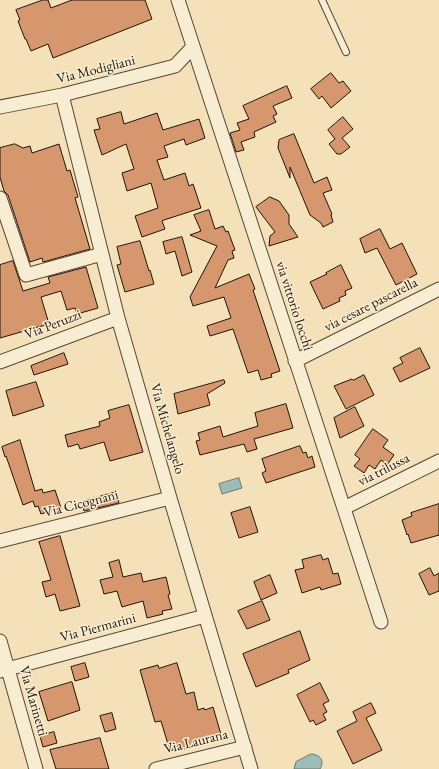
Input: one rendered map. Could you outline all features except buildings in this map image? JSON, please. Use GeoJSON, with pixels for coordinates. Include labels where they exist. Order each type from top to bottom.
{"type":"FeatureCollection","features":[{"type":"Feature","properties":{"kind":"street","name":"via vittorio locchi"},"geometry":{"type":"LineString","coordinates":[[178,0],[192,48],[381,622]]}},
{"type":"Feature","properties":{"kind":"street","name":"Via Modigliani"},"geometry":{"type":"LineString","coordinates":[[0,108],[62,95],[175,66],[192,48]]}},
{"type":"Feature","properties":{"kind":"street","name":"Via Michelangelo"},"geometry":{"type":"LineString","coordinates":[[62,95],[118,318],[251,769]]}},
{"type":"Feature","properties":{"kind":"street"},"geometry":{"type":"LineString","coordinates":[[0,198],[26,275],[102,254]]}},
{"type":"Feature","properties":{"kind":"street","name":"via cesare pascarella"},"geometry":{"type":"LineString","coordinates":[[295,361],[439,289]]}},
{"type":"Feature","properties":{"kind":"street","name":"Via Peruzzi"},"geometry":{"type":"LineString","coordinates":[[0,362],[118,318]]}},
{"type":"Feature","properties":{"kind":"street","name":"via trilussa"},"geometry":{"type":"LineString","coordinates":[[344,508],[439,460]]}},
{"type":"Feature","properties":{"kind":"street","name":"Via Cicognani"},"geometry":{"type":"LineString","coordinates":[[0,541],[170,498]]}},
{"type":"Feature","properties":{"kind":"street","name":"Via Piermarini"},"geometry":{"type":"LineString","coordinates":[[4,670],[205,616]]}},
{"type":"Feature","properties":{"kind":"street","name":"Via Marinetti"},"geometry":{"type":"LineString","coordinates":[[0,641],[4,670],[36,769]]}},
{"type":"Feature","properties":{"kind":"street","name":"Via Laurana"},"geometry":{"type":"LineString","coordinates":[[156,769],[245,747]]}},
{"type":"Feature","properties":{"kind":"lane"},"geometry":{"type":"LineString","coordinates":[[322,0],[346,52]]}},
{"type":"Feature","properties":{"kind":"water"},"geometry":{"type":"Polygon","coordinates":[[[239,478],[242,488],[222,494],[219,484],[239,478]]]}},
{"type":"Feature","properties":{"kind":"water"},"geometry":{"type":"Polygon","coordinates":[[[311,754],[317,755],[321,758],[322,763],[320,769],[294,769],[296,762],[311,754]]]}}]}
